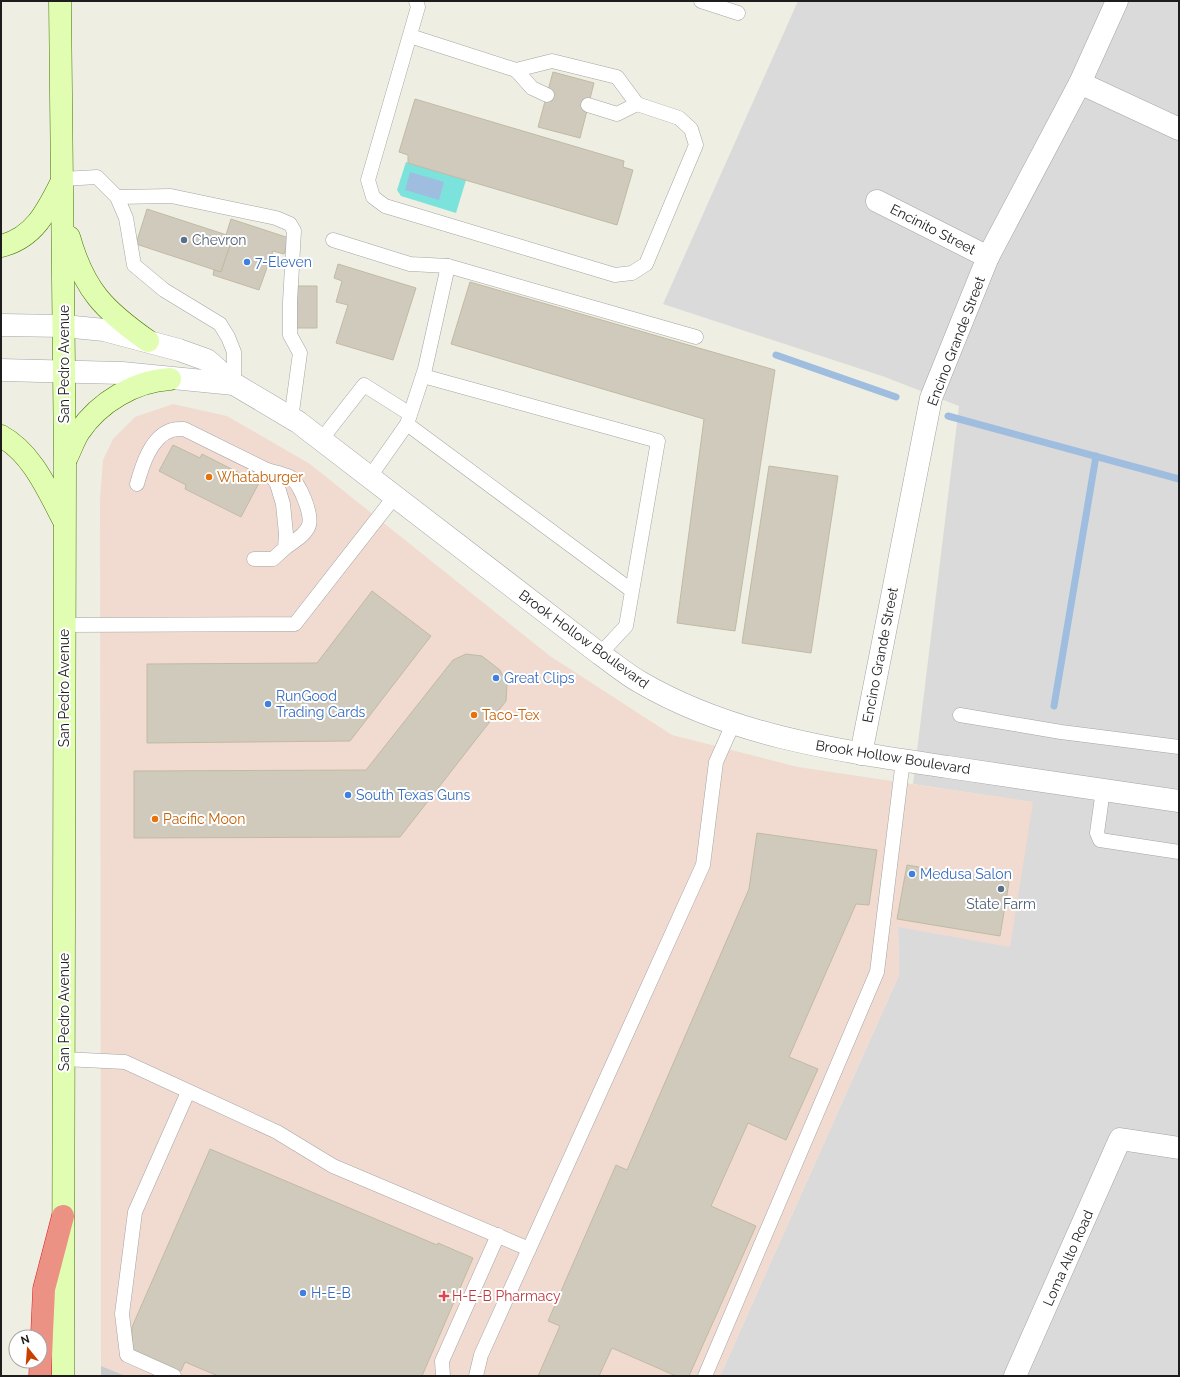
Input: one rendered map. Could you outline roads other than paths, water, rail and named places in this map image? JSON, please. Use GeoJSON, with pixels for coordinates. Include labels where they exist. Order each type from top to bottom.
{"type":"FeatureCollection","features":[{"type":"Feature","properties":{"kind":"highway"},"geometry":{"type":"LineString","coordinates":[[40,1376],[44,1289],[63,1216]]}},
{"type":"Feature","properties":{"kind":"main road","name":"San Pedro Avenue"},"geometry":{"type":"LineString","coordinates":[[60,1],[65,462],[63,1376]]}},
{"type":"Feature","properties":{"kind":"main road"},"geometry":{"type":"LineString","coordinates":[[1,246],[21,238],[33,228],[46,211],[63,179]]}},
{"type":"Feature","properties":{"kind":"main road"},"geometry":{"type":"LineString","coordinates":[[63,214],[74,254],[83,274],[97,298],[120,322],[148,341]]}},
{"type":"Feature","properties":{"kind":"main road"},"geometry":{"type":"LineString","coordinates":[[65,462],[79,433],[102,408],[117,396],[145,382],[170,379]]}},
{"type":"Feature","properties":{"kind":"main road"},"geometry":{"type":"LineString","coordinates":[[1,436],[24,454],[44,484],[64,520]]}},
{"type":"Feature","properties":{"kind":"street","name":"Encino Grande Street"},"geometry":{"type":"LineString","coordinates":[[861,754],[931,398],[988,257],[1080,83],[1117,1]]}},
{"type":"Feature","properties":{"kind":"street"},"geometry":{"type":"LineString","coordinates":[[1080,83],[1179,129]]}},
{"type":"Feature","properties":{"kind":"street","name":"Encinito Street"},"geometry":{"type":"LineString","coordinates":[[877,201],[988,257]]}},
{"type":"Feature","properties":{"kind":"street","name":"Brook Hollow Boulevard"},"geometry":{"type":"LineString","coordinates":[[1,325],[64,326],[104,330],[148,341],[207,360],[234,384],[291,419],[321,440],[600,654],[639,682],[690,708],[733,724],[790,740],[861,754],[1179,801]]}},
{"type":"Feature","properties":{"kind":"street","name":"Brook Hollow Boulevard"},"geometry":{"type":"LineString","coordinates":[[1,370],[142,374],[170,379],[234,384]]}},
{"type":"Feature","properties":{"kind":"street","name":"Loma Alto Road"},"geometry":{"type":"LineString","coordinates":[[1015,1376],[1120,1139],[1179,1148]]}},
{"type":"Feature","properties":{"kind":"lane"},"geometry":{"type":"LineString","coordinates":[[416,1],[418,7],[368,180],[373,197],[385,206],[614,275],[632,273],[646,264],[696,145],[691,129],[679,118],[637,104],[616,76],[552,61],[516,70]]}},
{"type":"Feature","properties":{"kind":"lane"},"geometry":{"type":"LineString","coordinates":[[701,1],[738,13]]}},
{"type":"Feature","properties":{"kind":"lane"},"geometry":{"type":"LineString","coordinates":[[410,36],[516,70],[532,88],[547,95]]}},
{"type":"Feature","properties":{"kind":"lane"},"geometry":{"type":"LineString","coordinates":[[588,105],[618,114],[637,104]]}},
{"type":"Feature","properties":{"kind":"lane"},"geometry":{"type":"LineString","coordinates":[[63,179],[97,177],[117,197],[126,218],[134,265],[164,290],[220,324],[228,337],[234,352],[234,384]]}},
{"type":"Feature","properties":{"kind":"lane"},"geometry":{"type":"LineString","coordinates":[[117,197],[171,196],[276,218],[290,224],[294,231],[290,302],[290,336],[300,353],[291,419]]}},
{"type":"Feature","properties":{"kind":"lane"},"geometry":{"type":"LineString","coordinates":[[333,240],[410,264],[448,266],[696,337]]}},
{"type":"Feature","properties":{"kind":"lane"},"geometry":{"type":"LineString","coordinates":[[369,478],[409,420],[423,376],[448,266]]}},
{"type":"Feature","properties":{"kind":"lane"},"geometry":{"type":"LineString","coordinates":[[423,376],[658,440],[626,626],[600,654]]}},
{"type":"Feature","properties":{"kind":"lane"},"geometry":{"type":"LineString","coordinates":[[321,440],[364,385],[631,590]]}},
{"type":"Feature","properties":{"kind":"lane"},"geometry":{"type":"LineString","coordinates":[[138,484],[142,467],[160,437],[171,430],[184,429],[267,470],[291,478],[301,491],[309,513],[309,525],[305,532],[273,559],[254,559]]}},
{"type":"Feature","properties":{"kind":"lane"},"geometry":{"type":"LineString","coordinates":[[267,470],[277,484],[283,504],[286,534],[285,548]]}},
{"type":"Feature","properties":{"kind":"lane"},"geometry":{"type":"LineString","coordinates":[[64,625],[295,624],[395,496]]}},
{"type":"Feature","properties":{"kind":"lane"},"geometry":{"type":"LineString","coordinates":[[960,715],[1061,732],[1179,747]]}},
{"type":"Feature","properties":{"kind":"lane"},"geometry":{"type":"LineString","coordinates":[[476,1376],[481,1356],[703,865],[716,762],[733,724]]}},
{"type":"Feature","properties":{"kind":"lane"},"geometry":{"type":"LineString","coordinates":[[705,1376],[877,972],[904,760]]}},
{"type":"Feature","properties":{"kind":"lane"},"geometry":{"type":"LineString","coordinates":[[1103,790],[1097,834],[1100,840],[1179,852]]}},
{"type":"Feature","properties":{"kind":"lane"},"geometry":{"type":"LineString","coordinates":[[63,1059],[125,1062],[277,1132],[333,1166],[529,1249]]}},
{"type":"Feature","properties":{"kind":"lane"},"geometry":{"type":"LineString","coordinates":[[174,1376],[127,1355],[122,1314],[136,1212],[188,1092]]}},
{"type":"Feature","properties":{"kind":"lane"},"geometry":{"type":"LineString","coordinates":[[443,1376],[442,1361],[498,1235]]}},
{"type":"Feature","properties":{"kind":"waterway"},"geometry":{"type":"LineString","coordinates":[[776,355],[896,397]]}},
{"type":"Feature","properties":{"kind":"waterway"},"geometry":{"type":"LineString","coordinates":[[948,416],[1179,479]]}},
{"type":"Feature","properties":{"kind":"waterway"},"geometry":{"type":"LineString","coordinates":[[1054,706],[1096,456]]}},
{"type":"Feature","properties":{"kind":"place","name":"Chevron"},"geometry":{"type":"Point","coordinates":[184,240]}},
{"type":"Feature","properties":{"kind":"place","name":"7-Eleven"},"geometry":{"type":"Point","coordinates":[247,262]}},
{"type":"Feature","properties":{"kind":"place","name":"Whataburger"},"geometry":{"type":"Point","coordinates":[209,477]}},
{"type":"Feature","properties":{"kind":"place","name":"Great Clips"},"geometry":{"type":"Point","coordinates":[496,678]}},
{"type":"Feature","properties":{"kind":"place","name":"RunGood Trading Cards"},"geometry":{"type":"Point","coordinates":[268,704]}},
{"type":"Feature","properties":{"kind":"place","name":"Taco-Tex"},"geometry":{"type":"Point","coordinates":[474,715]}},
{"type":"Feature","properties":{"kind":"place","name":"South Texas Guns"},"geometry":{"type":"Point","coordinates":[348,795]}},
{"type":"Feature","properties":{"kind":"place","name":"Pacific Moon"},"geometry":{"type":"Point","coordinates":[155,819]}},
{"type":"Feature","properties":{"kind":"place","name":"Medusa Salon"},"geometry":{"type":"Point","coordinates":[912,874]}},
{"type":"Feature","properties":{"kind":"place","name":"State Farm"},"geometry":{"type":"Point","coordinates":[1001,889]}},
{"type":"Feature","properties":{"kind":"place","name":"H-E-B"},"geometry":{"type":"Point","coordinates":[303,1293]}},
{"type":"Feature","properties":{"kind":"place","name":"H-E-B Pharmacy"},"geometry":{"type":"Point","coordinates":[444,1296]}}]}
